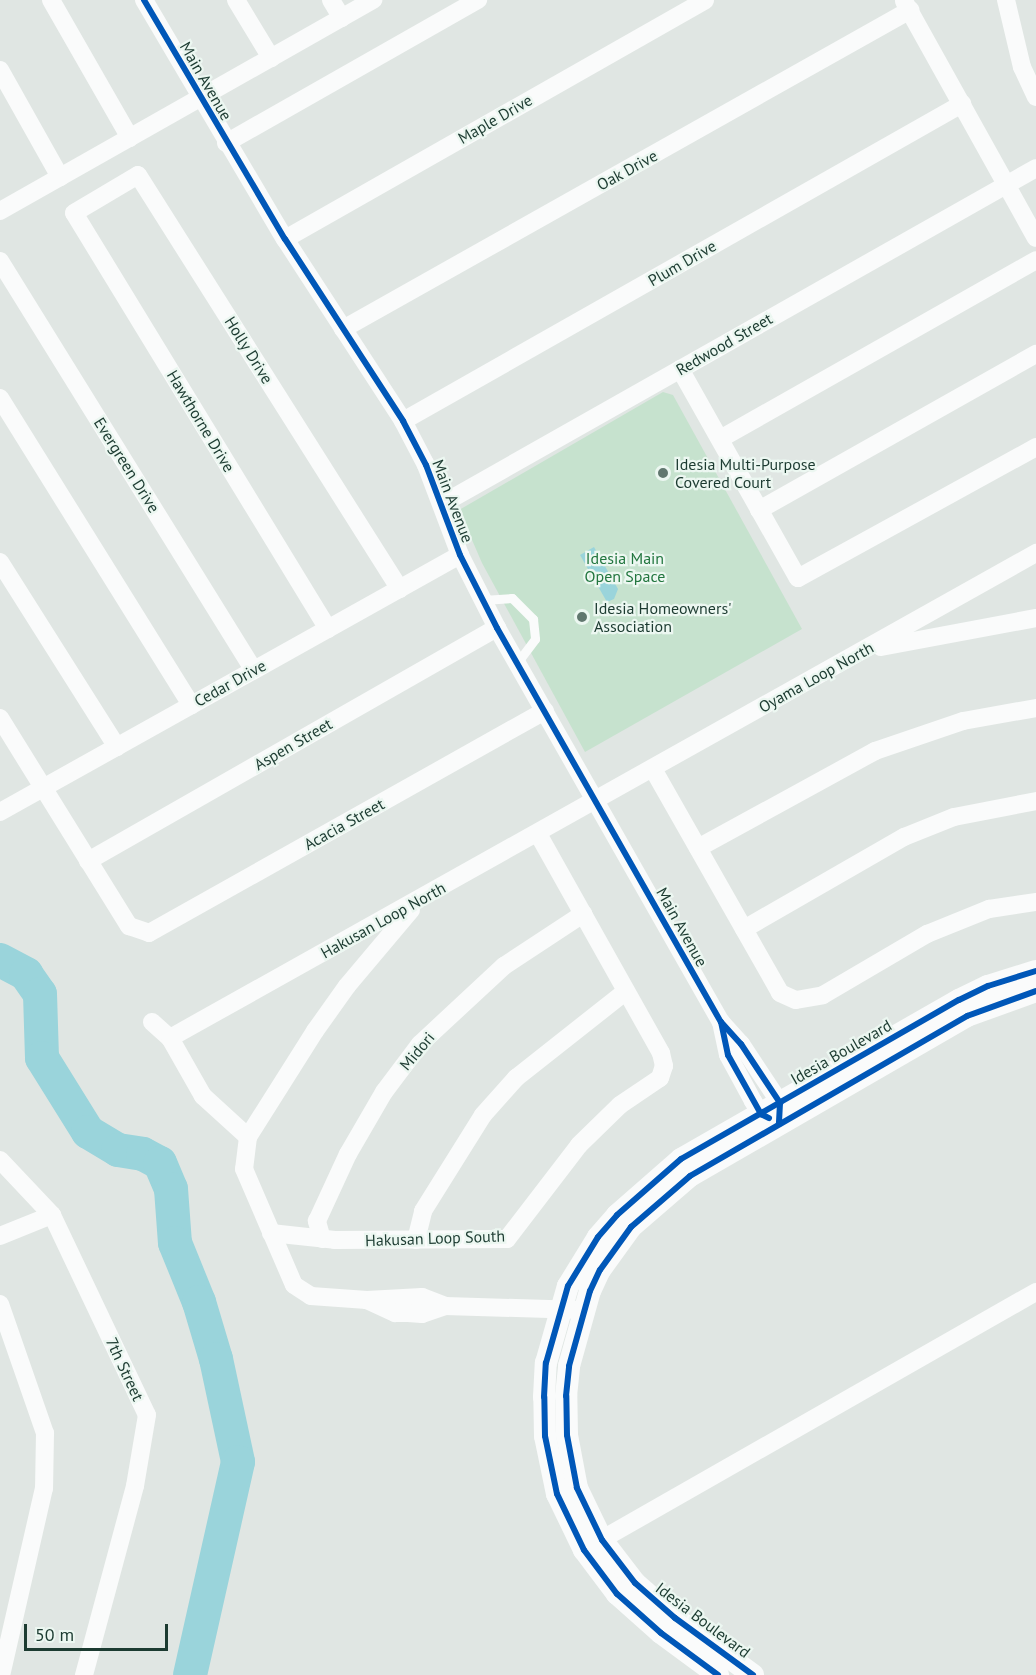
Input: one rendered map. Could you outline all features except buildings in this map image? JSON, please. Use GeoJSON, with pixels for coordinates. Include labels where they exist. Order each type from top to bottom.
{"type":"FeatureCollection","features":[{"type":"Feature","properties":{"kind":"street"},"geometry":{"type":"LineString","coordinates":[[51,0],[130,138]]}},
{"type":"Feature","properties":{"kind":"street","name":"Main Avenue"},"geometry":{"type":"LineString","coordinates":[[144,0],[200,99],[285,239],[403,421],[442,504],[460,555],[497,628],[721,1022],[741,1044],[773,1114]]}},
{"type":"Feature","properties":{"kind":"street"},"geometry":{"type":"LineString","coordinates":[[236,0],[271,58]]}},
{"type":"Feature","properties":{"kind":"street"},"geometry":{"type":"LineString","coordinates":[[331,0],[342,18]]}},
{"type":"Feature","properties":{"kind":"street"},"geometry":{"type":"LineString","coordinates":[[0,211],[373,0]]}},
{"type":"Feature","properties":{"kind":"street"},"geometry":{"type":"LineString","coordinates":[[226,143],[478,0]]}},
{"type":"Feature","properties":{"kind":"street","name":"Maple Drive"},"geometry":{"type":"LineString","coordinates":[[285,239],[705,0]]}},
{"type":"Feature","properties":{"kind":"street"},"geometry":{"type":"LineString","coordinates":[[1006,0],[1022,67],[1036,97]]}},
{"type":"Feature","properties":{"kind":"street"},"geometry":{"type":"LineString","coordinates":[[907,5],[1036,238]]}},
{"type":"Feature","properties":{"kind":"street","name":"Oak Drive"},"geometry":{"type":"LineString","coordinates":[[344,329],[907,5]]}},
{"type":"Feature","properties":{"kind":"street"},"geometry":{"type":"LineString","coordinates":[[0,70],[60,177]]}},
{"type":"Feature","properties":{"kind":"street","name":"Plum Drive"},"geometry":{"type":"LineString","coordinates":[[403,421],[962,104]]}},
{"type":"Feature","properties":{"kind":"street","name":"Redwood Street"},"geometry":{"type":"LineString","coordinates":[[442,504],[1036,168]]}},
{"type":"Feature","properties":{"kind":"street","name":"Holly Drive"},"geometry":{"type":"LineString","coordinates":[[74,213],[138,175],[400,589]]}},
{"type":"Feature","properties":{"kind":"street","name":"Hawthorne Drive"},"geometry":{"type":"LineString","coordinates":[[74,213],[328,628]]}},
{"type":"Feature","properties":{"kind":"street"},"geometry":{"type":"LineString","coordinates":[[720,439],[1036,260]]}},
{"type":"Feature","properties":{"kind":"street","name":"Evergreen Drive"},"geometry":{"type":"LineString","coordinates":[[0,261],[254,670]]}},
{"type":"Feature","properties":{"kind":"street"},"geometry":{"type":"LineString","coordinates":[[759,510],[1036,354]]}},
{"type":"Feature","properties":{"kind":"street"},"geometry":{"type":"LineString","coordinates":[[680,369],[798,578],[1036,447]]}},
{"type":"Feature","properties":{"kind":"street"},"geometry":{"type":"LineString","coordinates":[[0,398],[191,705]]}},
{"type":"Feature","properties":{"kind":"street","name":"Oyama Loop North"},"geometry":{"type":"LineString","coordinates":[[596,801],[1036,553]]}},
{"type":"Feature","properties":{"kind":"street","name":"Cedar Drive"},"geometry":{"type":"LineString","coordinates":[[0,812],[460,555]]}},
{"type":"Feature","properties":{"kind":"street"},"geometry":{"type":"LineString","coordinates":[[0,562],[117,747]]}},
{"type":"Feature","properties":{"kind":"street"},"geometry":{"type":"LineString","coordinates":[[865,650],[1036,618]]}},
{"type":"Feature","properties":{"kind":"street","name":"Aspen Street"},"geometry":{"type":"LineString","coordinates":[[88,861],[497,628]]}},
{"type":"Feature","properties":{"kind":"street"},"geometry":{"type":"LineString","coordinates":[[698,848],[875,751],[963,721],[1036,708]]}},
{"type":"Feature","properties":{"kind":"street","name":"Acacia Street"},"geometry":{"type":"LineString","coordinates":[[88,861],[129,926],[142,933],[156,930],[545,711]]}},
{"type":"Feature","properties":{"kind":"street"},"geometry":{"type":"LineString","coordinates":[[0,718],[88,861]]}},
{"type":"Feature","properties":{"kind":"street"},"geometry":{"type":"LineString","coordinates":[[653,769],[780,993],[796,1000],[823,995],[927,934],[989,909],[1036,902]]}},
{"type":"Feature","properties":{"kind":"street","name":"Hakusan Loop North"},"geometry":{"type":"LineString","coordinates":[[171,1038],[596,801]]}},
{"type":"Feature","properties":{"kind":"street"},"geometry":{"type":"LineString","coordinates":[[744,929],[904,837],[954,818],[1036,801]]}},
{"type":"Feature","properties":{"kind":"street"},"geometry":{"type":"LineString","coordinates":[[416,1240],[423,1211],[483,1115],[516,1078],[626,991],[538,834]]}},
{"type":"Feature","properties":{"kind":"street"},"geometry":{"type":"LineString","coordinates":[[419,901],[347,986],[248,1137],[244,1169],[294,1285],[311,1296],[367,1300],[422,1297],[445,1306],[582,1311]]}},
{"type":"Feature","properties":{"kind":"street","name":"Midori"},"geometry":{"type":"LineString","coordinates":[[322,1239],[317,1221],[348,1154],[384,1092],[420,1044],[504,966],[583,914]]}},
{"type":"Feature","properties":{"kind":"street","name":"Idesia Boulevard"},"geometry":{"type":"LineString","coordinates":[[753,1675],[652,1600],[619,1565],[593,1545],[577,1488],[567,1435],[569,1366],[582,1311],[615,1247],[650,1207],[690,1176],[773,1114],[959,1000],[988,986],[1036,971]]}},
{"type":"Feature","properties":{"kind":"street","name":"Hakusan Loop South"},"geometry":{"type":"LineString","coordinates":[[271,1233],[322,1239],[507,1239],[579,1145],[620,1105],[660,1078],[664,1066],[626,991]]}},
{"type":"Feature","properties":{"kind":"street","name":"Idesia Boulevard"},"geometry":{"type":"LineString","coordinates":[[718,1675],[638,1615],[617,1594],[593,1545],[557,1494],[545,1436],[546,1364],[559,1310],[587,1253],[639,1192],[681,1159],[967,1016],[1036,991]]}},
{"type":"Feature","properties":{"kind":"street"},"geometry":{"type":"LineString","coordinates":[[152,1022],[171,1038],[202,1096],[248,1137]]}},
{"type":"Feature","properties":{"kind":"street","name":"7th Street"},"geometry":{"type":"LineString","coordinates":[[0,1160],[52,1215],[147,1415],[135,1486],[84,1675]]}},
{"type":"Feature","properties":{"kind":"street"},"geometry":{"type":"LineString","coordinates":[[0,1236],[52,1215]]}},
{"type":"Feature","properties":{"kind":"street"},"geometry":{"type":"LineString","coordinates":[[593,1545],[1036,1292]]}},
{"type":"Feature","properties":{"kind":"street"},"geometry":{"type":"LineString","coordinates":[[0,1304],[45,1433],[44,1488],[1,1675]]}},
{"type":"Feature","properties":{"kind":"lane"},"geometry":{"type":"LineString","coordinates":[[483,600],[512,598],[533,619],[535,639],[517,663]]}},
{"type":"Feature","properties":{"kind":"green space","name":"Idesia Main Open Space"},"geometry":{"type":"Polygon","coordinates":[[[663,392],[673,395],[802,629],[585,752],[482,563],[459,510],[663,392]]]}},
{"type":"Feature","properties":{"kind":"water"},"geometry":{"type":"Polygon","coordinates":[[[594,547],[618,589],[614,599],[607,602],[580,555],[594,547]]]}},
{"type":"Feature","properties":{"kind":"waterway"},"geometry":{"type":"LineString","coordinates":[[0,960],[26,974],[40,994],[42,1058],[88,1132],[118,1150],[143,1154],[160,1163],[171,1189],[175,1243],[199,1302],[216,1359],[238,1462],[190,1675]]}},
{"type":"Feature","properties":{"kind":"cycle path"},"geometry":{"type":"LineString","coordinates":[[144,0],[285,239],[403,421],[426,465],[460,555],[497,628],[721,1022],[741,1044],[780,1103],[779,1124]]}},
{"type":"Feature","properties":{"kind":"cycle path"},"geometry":{"type":"LineString","coordinates":[[718,1675],[661,1633],[617,1594],[584,1550],[557,1494],[545,1436],[544,1397],[546,1363],[568,1286],[598,1237],[617,1215],[681,1159],[959,1000],[988,986],[1036,971]]}},
{"type":"Feature","properties":{"kind":"cycle path"},"geometry":{"type":"LineString","coordinates":[[753,1675],[675,1618],[635,1583],[602,1540],[577,1488],[567,1435],[566,1396],[569,1366],[590,1291],[600,1270],[631,1227],[690,1176],[967,1016],[1036,991]]}},
{"type":"Feature","properties":{"kind":"cycle path"},"geometry":{"type":"LineString","coordinates":[[721,1022],[728,1055],[761,1114],[769,1118]]}},
{"type":"Feature","properties":{"kind":"place","name":"Idesia Multi-Purpose Covered Court"},"geometry":{"type":"Point","coordinates":[663,473]}},
{"type":"Feature","properties":{"kind":"place","name":"Idesia Homeowners' Association"},"geometry":{"type":"Point","coordinates":[582,617]}}]}
